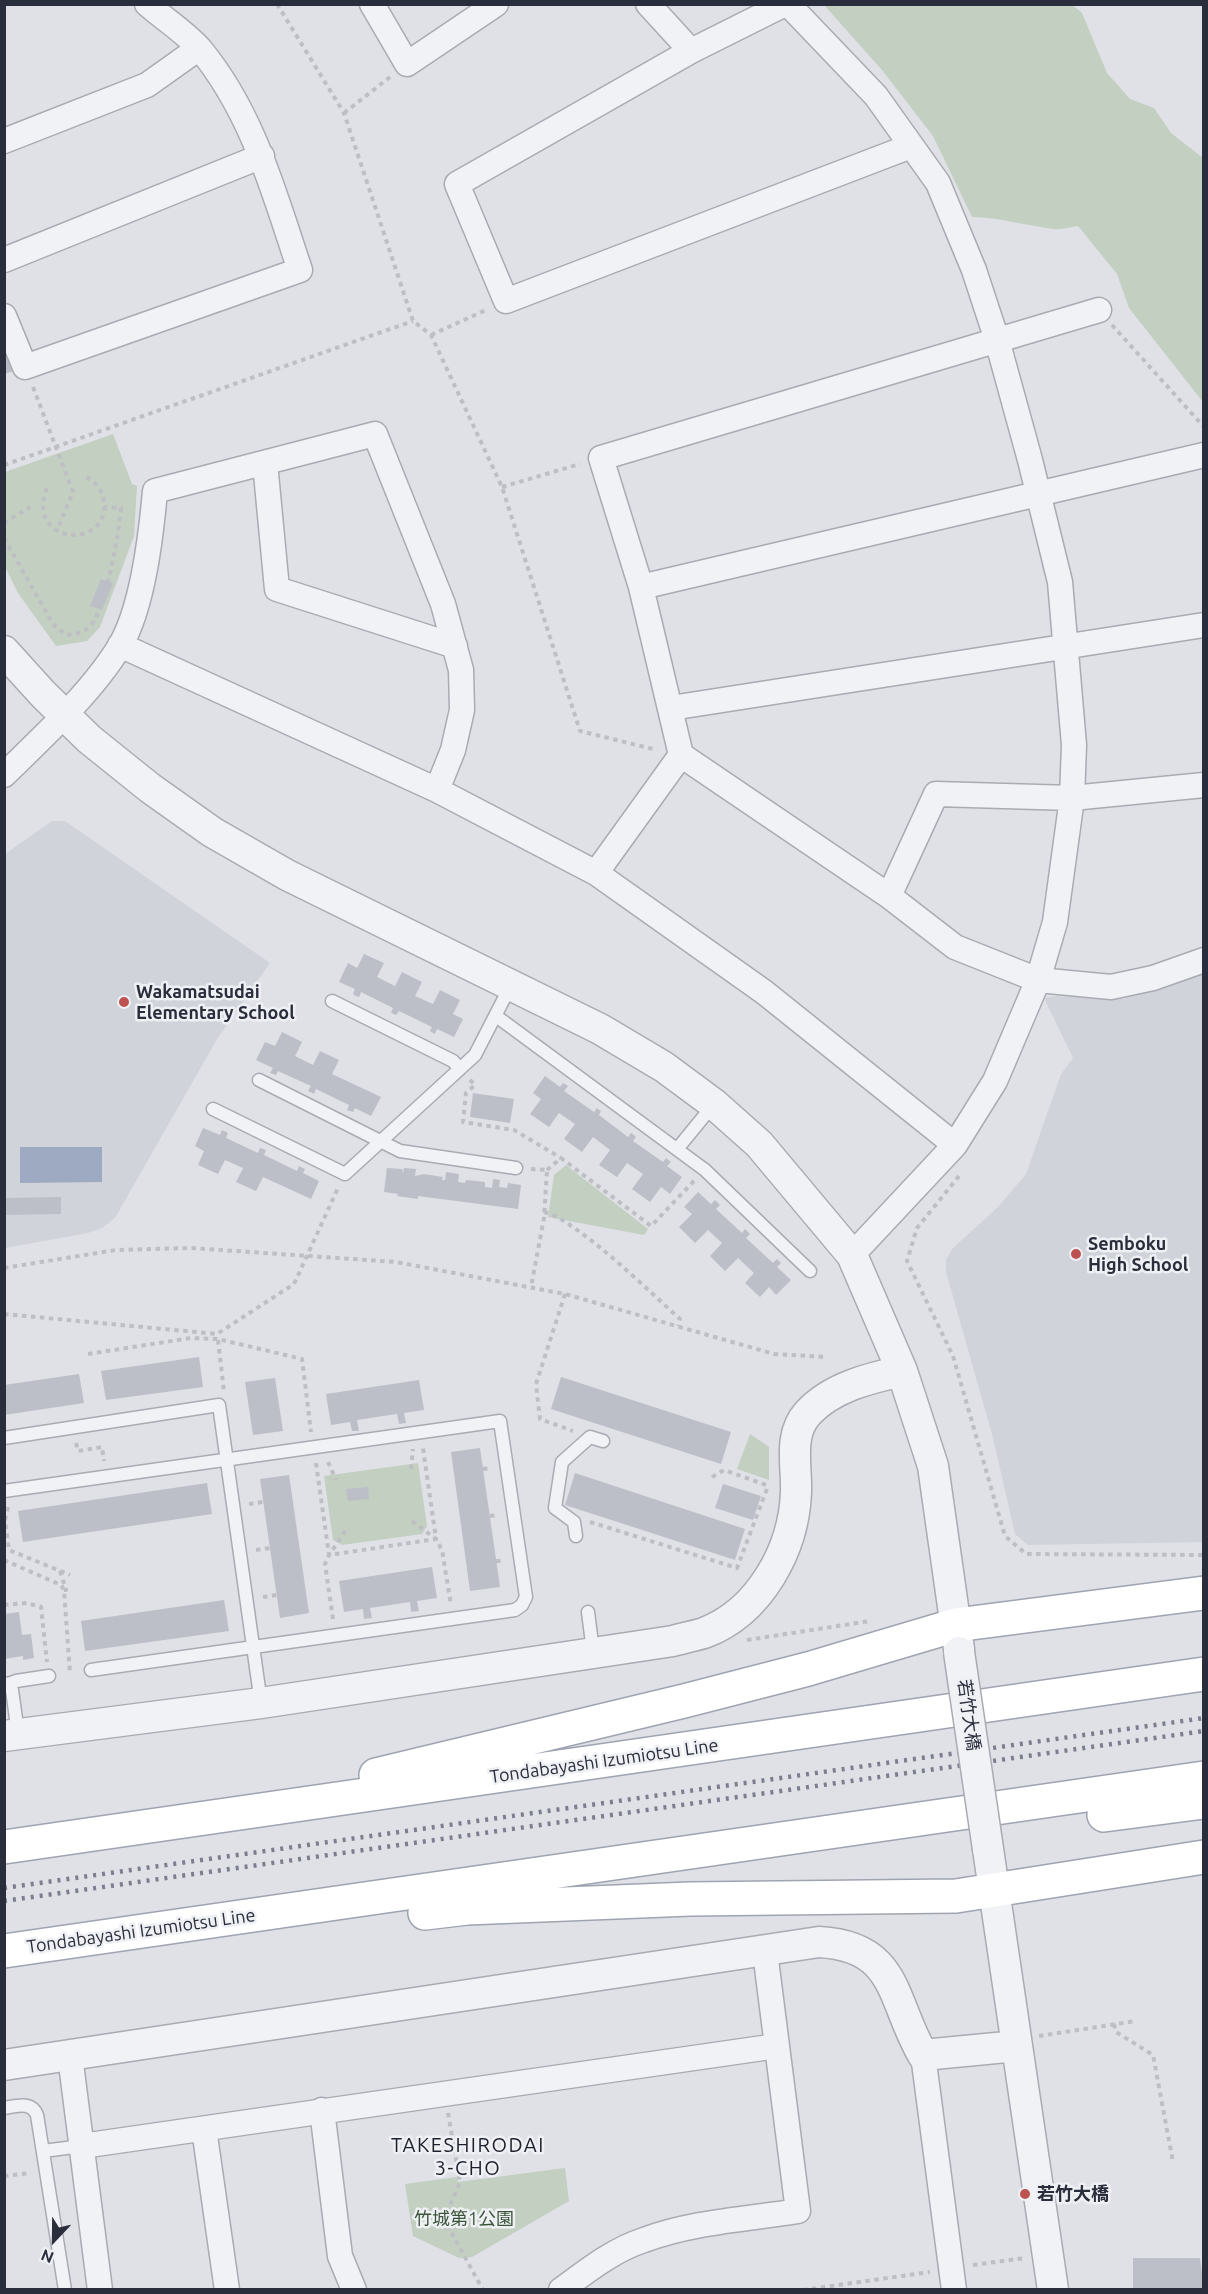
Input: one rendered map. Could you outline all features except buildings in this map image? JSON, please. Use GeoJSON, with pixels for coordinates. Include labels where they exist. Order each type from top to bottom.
{"type":"FeatureCollection","features":[{"type":"Feature","properties":{"kind":"main road"},"geometry":{"type":"LineString","coordinates":[[123,1830],[380,1774],[684,1701],[958,1639],[1203,1593]]}},
{"type":"Feature","properties":{"kind":"main road"},"geometry":{"type":"LineString","coordinates":[[1103,1689],[1203,1662]]}},
{"type":"Feature","properties":{"kind":"main road","name":"Tondabayashi Izumiotsu Line"},"geometry":{"type":"LineString","coordinates":[[4,1847],[1203,1674]]}},
{"type":"Feature","properties":{"kind":"main road","name":"Tondabayashi Izumiotsu Line"},"geometry":{"type":"LineString","coordinates":[[4,1951],[1203,1778]]}},
{"type":"Feature","properties":{"kind":"main road"},"geometry":{"type":"LineString","coordinates":[[728,1847],[1113,1814],[1203,1802]]}},
{"type":"Feature","properties":{"kind":"main road"},"geometry":{"type":"LineString","coordinates":[[4,1951],[201,1937],[378,1920],[467,1908],[690,1899],[956,1896],[1203,1857]]}},
{"type":"Feature","properties":{"kind":"street"},"geometry":{"type":"LineString","coordinates":[[4,316],[26,367],[300,270],[262,156],[238,104],[199,48],[147,4]]}},
{"type":"Feature","properties":{"kind":"street"},"geometry":{"type":"LineString","coordinates":[[372,4],[407,64],[496,4]]}},
{"type":"Feature","properties":{"kind":"street"},"geometry":{"type":"LineString","coordinates":[[648,4],[691,51]]}},
{"type":"Feature","properties":{"kind":"street"},"geometry":{"type":"LineString","coordinates":[[852,1255],[955,1145],[995,1081],[1038,980],[1055,922],[1072,798],[1074,745],[1060,582],[1039,494],[997,340],[974,270],[938,183],[876,96],[786,4],[691,51],[457,184],[506,301],[911,146]]}},
{"type":"Feature","properties":{"kind":"street"},"geometry":{"type":"LineString","coordinates":[[4,141],[147,85],[199,48]]}},
{"type":"Feature","properties":{"kind":"street"},"geometry":{"type":"LineString","coordinates":[[4,260],[262,156]]}},
{"type":"Feature","properties":{"kind":"street"},"geometry":{"type":"LineString","coordinates":[[1099,310],[601,458],[641,587],[681,755],[889,896],[955,947],[1038,980],[1111,987],[1153,978],[1203,960]]}},
{"type":"Feature","properties":{"kind":"street"},"geometry":{"type":"LineString","coordinates":[[4,775],[64,713],[120,645],[138,597],[148,556],[155,491],[375,434],[443,604],[461,670],[462,710],[453,750],[437,790]]}},
{"type":"Feature","properties":{"kind":"street"},"geometry":{"type":"LineString","coordinates":[[641,587],[1203,455]]}},
{"type":"Feature","properties":{"kind":"street"},"geometry":{"type":"LineString","coordinates":[[265,463],[278,589],[455,646]]}},
{"type":"Feature","properties":{"kind":"street"},"geometry":{"type":"LineString","coordinates":[[671,708],[1203,625]]}},
{"type":"Feature","properties":{"kind":"street"},"geometry":{"type":"LineString","coordinates":[[120,645],[437,790],[596,873],[764,992],[955,1145]]}},
{"type":"Feature","properties":{"kind":"street","name":"若竹大橋"},"geometry":{"type":"LineString","coordinates":[[4,651],[89,739],[141,781],[212,832],[287,875],[609,1034],[664,1067],[714,1104],[759,1144],[852,1255],[902,1371],[933,1466],[994,1890],[1026,2041],[1053,2289]]}},
{"type":"Feature","properties":{"kind":"street"},"geometry":{"type":"LineString","coordinates":[[596,873],[681,755]]}},
{"type":"Feature","properties":{"kind":"street"},"geometry":{"type":"LineString","coordinates":[[889,896],[936,794],[1072,798],[1203,785]]}},
{"type":"Feature","properties":{"kind":"street"},"geometry":{"type":"LineString","coordinates":[[11,1735],[261,1702],[593,1651],[673,1641],[705,1633],[733,1617],[768,1580],[784,1551],[794,1519],[794,1456],[797,1432],[807,1414],[828,1396],[866,1380],[902,1371]]}},
{"type":"Feature","properties":{"kind":"street"},"geometry":{"type":"LineString","coordinates":[[4,2066],[819,1942],[837,1943],[853,1947],[872,1958],[887,1972],[924,2055],[952,2279]]}},
{"type":"Feature","properties":{"kind":"street"},"geometry":{"type":"LineString","coordinates":[[561,2289],[601,2261],[644,2240],[692,2228],[798,2211],[765,1952]]}},
{"type":"Feature","properties":{"kind":"street"},"geometry":{"type":"LineString","coordinates":[[924,2055],[1026,2041]]}},
{"type":"Feature","properties":{"kind":"street"},"geometry":{"type":"LineString","coordinates":[[82,2146],[777,2046]]}},
{"type":"Feature","properties":{"kind":"street"},"geometry":{"type":"LineString","coordinates":[[70,2056],[100,2289]]}},
{"type":"Feature","properties":{"kind":"street"},"geometry":{"type":"LineString","coordinates":[[322,2110],[340,2256],[354,2289]]}},
{"type":"Feature","properties":{"kind":"street"},"geometry":{"type":"LineString","coordinates":[[204,2129],[227,2289]]}},
{"type":"Feature","properties":{"kind":"lane"},"geometry":{"type":"LineString","coordinates":[[213,1109],[345,1174],[475,1055],[511,984]]}},
{"type":"Feature","properties":{"kind":"lane"},"geometry":{"type":"LineString","coordinates":[[332,1000],[453,1061],[460,1069]]}},
{"type":"Feature","properties":{"kind":"lane"},"geometry":{"type":"LineString","coordinates":[[496,1016],[678,1148],[705,1170],[810,1271]]}},
{"type":"Feature","properties":{"kind":"lane"},"geometry":{"type":"LineString","coordinates":[[259,1080],[379,1143],[400,1151],[516,1167]]}},
{"type":"Feature","properties":{"kind":"lane"},"geometry":{"type":"LineString","coordinates":[[678,1148],[714,1104]]}},
{"type":"Feature","properties":{"kind":"lane"},"geometry":{"type":"LineString","coordinates":[[4,1438],[219,1405],[261,1702]]}},
{"type":"Feature","properties":{"kind":"lane"},"geometry":{"type":"LineString","coordinates":[[6,1490],[500,1420],[526,1597],[522,1605],[515,1610],[91,1670]]}},
{"type":"Feature","properties":{"kind":"lane"},"geometry":{"type":"LineString","coordinates":[[576,1536],[574,1522],[555,1508],[562,1462],[590,1437],[603,1441]]}},
{"type":"Feature","properties":{"kind":"lane"},"geometry":{"type":"LineString","coordinates":[[588,1612],[593,1651]]}},
{"type":"Feature","properties":{"kind":"lane"},"geometry":{"type":"LineString","coordinates":[[11,1735],[12,1690],[6,1684],[16,1680],[49,1676]]}},
{"type":"Feature","properties":{"kind":"lane"},"geometry":{"type":"LineString","coordinates":[[4,2108],[28,2105],[34,2108],[65,2289]]}},
{"type":"Feature","properties":{"kind":"lane"},"geometry":{"type":"LineString","coordinates":[[43,2151],[82,2146]]}},
{"type":"Feature","properties":{"kind":"path"},"geometry":{"type":"LineString","coordinates":[[277,4],[344,113],[413,321],[431,334],[502,486],[580,731],[681,755]]}},
{"type":"Feature","properties":{"kind":"path"},"geometry":{"type":"LineString","coordinates":[[344,113],[407,64]]}},
{"type":"Feature","properties":{"kind":"path"},"geometry":{"type":"LineString","coordinates":[[431,334],[506,301]]}},
{"type":"Feature","properties":{"kind":"path"},"geometry":{"type":"LineString","coordinates":[[1099,310],[1203,427]]}},
{"type":"Feature","properties":{"kind":"path"},"geometry":{"type":"LineString","coordinates":[[4,465],[413,321]]}},
{"type":"Feature","properties":{"kind":"path"},"geometry":{"type":"LineString","coordinates":[[26,367],[73,492],[57,531]]}},
{"type":"Feature","properties":{"kind":"path"},"geometry":{"type":"LineString","coordinates":[[502,486],[601,458]]}},
{"type":"Feature","properties":{"kind":"path"},"geometry":{"type":"LineString","coordinates":[[47,488],[42,507],[44,517],[57,531],[77,536],[96,526],[104,507],[99,487],[84,476]]}},
{"type":"Feature","properties":{"kind":"path"},"geometry":{"type":"LineString","coordinates":[[4,524],[30,507]]}},
{"type":"Feature","properties":{"kind":"path"},"geometry":{"type":"LineString","coordinates":[[4,538],[53,624],[66,635],[81,633],[93,624],[115,549],[121,508],[104,507]]}},
{"type":"Feature","properties":{"kind":"path"},"geometry":{"type":"LineString","coordinates":[[460,1069],[475,1085],[466,1093],[463,1122],[514,1130],[561,1158],[651,1226],[705,1170]]}},
{"type":"Feature","properties":{"kind":"path"},"geometry":{"type":"LineString","coordinates":[[531,1287],[544,1212],[547,1170],[561,1158]]}},
{"type":"Feature","properties":{"kind":"path"},"geometry":{"type":"LineString","coordinates":[[516,1167],[547,1170]]}},
{"type":"Feature","properties":{"kind":"path"},"geometry":{"type":"LineString","coordinates":[[966,1168],[917,1228],[907,1261],[953,1356],[1005,1536],[1026,1554],[1203,1555]]}},
{"type":"Feature","properties":{"kind":"path"},"geometry":{"type":"LineString","coordinates":[[88,1354],[217,1336],[294,1284],[345,1174]]}},
{"type":"Feature","properties":{"kind":"path"},"geometry":{"type":"LineString","coordinates":[[544,1212],[555,1215],[593,1243],[680,1319],[678,1326]]}},
{"type":"Feature","properties":{"kind":"path"},"geometry":{"type":"LineString","coordinates":[[4,1268],[116,1250],[192,1248],[396,1262],[565,1294],[774,1354],[825,1357]]}},
{"type":"Feature","properties":{"kind":"path"},"geometry":{"type":"LineString","coordinates":[[565,1294],[536,1384],[540,1419],[590,1437]]}},
{"type":"Feature","properties":{"kind":"path"},"geometry":{"type":"LineString","coordinates":[[4,1314],[217,1336],[302,1359],[328,1555],[326,1564],[335,1635]]}},
{"type":"Feature","properties":{"kind":"path"},"geometry":{"type":"LineString","coordinates":[[217,1336],[225,1398],[219,1405]]}},
{"type":"Feature","properties":{"kind":"path"},"geometry":{"type":"LineString","coordinates":[[73,1428],[78,1451],[102,1447],[105,1477]]}},
{"type":"Feature","properties":{"kind":"path"},"geometry":{"type":"LineString","coordinates":[[420,1432],[435,1539]]}},
{"type":"Feature","properties":{"kind":"path"},"geometry":{"type":"LineString","coordinates":[[411,1469],[413,1449],[423,1447]]}},
{"type":"Feature","properties":{"kind":"path"},"geometry":{"type":"LineString","coordinates":[[316,1462],[329,1462],[336,1480]]}},
{"type":"Feature","properties":{"kind":"path"},"geometry":{"type":"LineString","coordinates":[[712,1477],[724,1470],[779,1489]]}},
{"type":"Feature","properties":{"kind":"path"},"geometry":{"type":"LineString","coordinates":[[574,1522],[586,1521],[737,1568],[768,1486]]}},
{"type":"Feature","properties":{"kind":"path"},"geometry":{"type":"LineString","coordinates":[[6,1490],[9,1512],[5,1521],[9,1550],[70,1575]]}},
{"type":"Feature","properties":{"kind":"path"},"geometry":{"type":"LineString","coordinates":[[248,1504],[263,1502]]}},
{"type":"Feature","properties":{"kind":"path"},"geometry":{"type":"LineString","coordinates":[[412,1521],[435,1539],[442,1550],[453,1618]]}},
{"type":"Feature","properties":{"kind":"path"},"geometry":{"type":"LineString","coordinates":[[328,1555],[346,1530]]}},
{"type":"Feature","properties":{"kind":"path"},"geometry":{"type":"LineString","coordinates":[[328,1555],[435,1539]]}},
{"type":"Feature","properties":{"kind":"path"},"geometry":{"type":"LineString","coordinates":[[255,1550],[270,1548]]}},
{"type":"Feature","properties":{"kind":"path"},"geometry":{"type":"LineString","coordinates":[[4,1560],[61,1585],[64,1590]]}},
{"type":"Feature","properties":{"kind":"path"},"geometry":{"type":"LineString","coordinates":[[60,1571],[66,1590],[64,1590],[70,1673]]}},
{"type":"Feature","properties":{"kind":"path"},"geometry":{"type":"LineString","coordinates":[[261,1597],[277,1595]]}},
{"type":"Feature","properties":{"kind":"path"},"geometry":{"type":"LineString","coordinates":[[4,1605],[27,1603],[41,1607],[49,1676],[91,1670]]}},
{"type":"Feature","properties":{"kind":"path"},"geometry":{"type":"LineString","coordinates":[[746,1640],[874,1620]]}},
{"type":"Feature","properties":{"kind":"path"},"geometry":{"type":"LineString","coordinates":[[1026,2041],[1136,2021]]}},
{"type":"Feature","properties":{"kind":"path"},"geometry":{"type":"LineString","coordinates":[[1114,2024],[1116,2032],[1153,2055],[1173,2162]]}},
{"type":"Feature","properties":{"kind":"path"},"geometry":{"type":"LineString","coordinates":[[445,2095],[460,2182],[444,2219],[483,2289]]}},
{"type":"Feature","properties":{"kind":"path"},"geometry":{"type":"LineString","coordinates":[[4,2176],[46,2171]]}},
{"type":"Feature","properties":{"kind":"path"},"geometry":{"type":"LineString","coordinates":[[803,2289],[952,2279],[1031,2257]]}},
{"type":"Feature","properties":{"kind":"shaded area","name":"Wakamatsudai Elementary School"},"geometry":{"type":"Polygon","coordinates":[[[52,821],[65,821],[270,963],[216,1041],[115,1218],[102,1228],[88,1233],[5,1248],[5,854],[52,821]]]}},
{"type":"Feature","properties":{"kind":"shaded area","name":"Semboku High School"},"geometry":{"type":"Polygon","coordinates":[[[1203,971],[1203,1542],[1028,1545],[1015,1534],[993,1438],[946,1272],[946,1260],[952,1249],[998,1207],[1026,1174],[1061,1074],[1073,1058],[1044,998],[1056,996],[1123,999],[1203,971]]]}},
{"type":"Feature","properties":{"kind":"green space"},"geometry":{"type":"Polygon","coordinates":[[[1071,4],[1082,13],[1107,73],[1130,99],[1154,108],[1171,133],[1203,158],[1203,402],[1129,308],[1117,274],[1078,226],[1054,229],[993,218],[972,217],[933,136],[882,70],[824,5],[1071,4]]]}},
{"type":"Feature","properties":{"kind":"green space"},"geometry":{"type":"Polygon","coordinates":[[[113,434],[132,484],[137,486],[134,536],[100,627],[87,641],[56,646],[18,593],[5,567],[5,472],[113,434]]]}},
{"type":"Feature","properties":{"kind":"green space"},"geometry":{"type":"Polygon","coordinates":[[[566,1165],[648,1229],[644,1235],[548,1217],[554,1175],[566,1165]]]}},
{"type":"Feature","properties":{"kind":"green space"},"geometry":{"type":"Polygon","coordinates":[[[750,1434],[769,1447],[769,1480],[737,1469],[750,1434]]]}},
{"type":"Feature","properties":{"kind":"green space"},"geometry":{"type":"Polygon","coordinates":[[[418,1463],[427,1526],[422,1534],[342,1545],[333,1540],[324,1476],[418,1463]]]}},
{"type":"Feature","properties":{"kind":"green space","name":"竹城第1公園"},"geometry":{"type":"Polygon","coordinates":[[[565,2168],[569,2201],[472,2257],[459,2258],[413,2236],[405,2184],[457,2177],[458,2182],[565,2168]]]}},
{"type":"Feature","properties":{"kind":"water"},"geometry":{"type":"Polygon","coordinates":[[[20,1147],[102,1147],[102,1182],[20,1183],[20,1147]]]}},
{"type":"Feature","properties":{"kind":"railway"},"geometry":{"type":"LineString","coordinates":[[4,1888],[1204,1718]]}},
{"type":"Feature","properties":{"kind":"railway"},"geometry":{"type":"LineString","coordinates":[[4,1901],[1204,1731]]}},
{"type":"Feature","properties":{"kind":"place","name":"Wakamatsudai Elementary School"},"geometry":{"type":"Point","coordinates":[124,1002]}},
{"type":"Feature","properties":{"kind":"place","name":"Semboku High School"},"geometry":{"type":"Point","coordinates":[1076,1254]}},
{"type":"Feature","properties":{"kind":"place","name":"若竹大橋"},"geometry":{"type":"Point","coordinates":[1025,2194]}},
{"type":"Feature","properties":{"kind":"district","name":"TAKESHIRODAI 3-CHO"},"geometry":{"type":"Point","coordinates":[468,2156]}}]}
